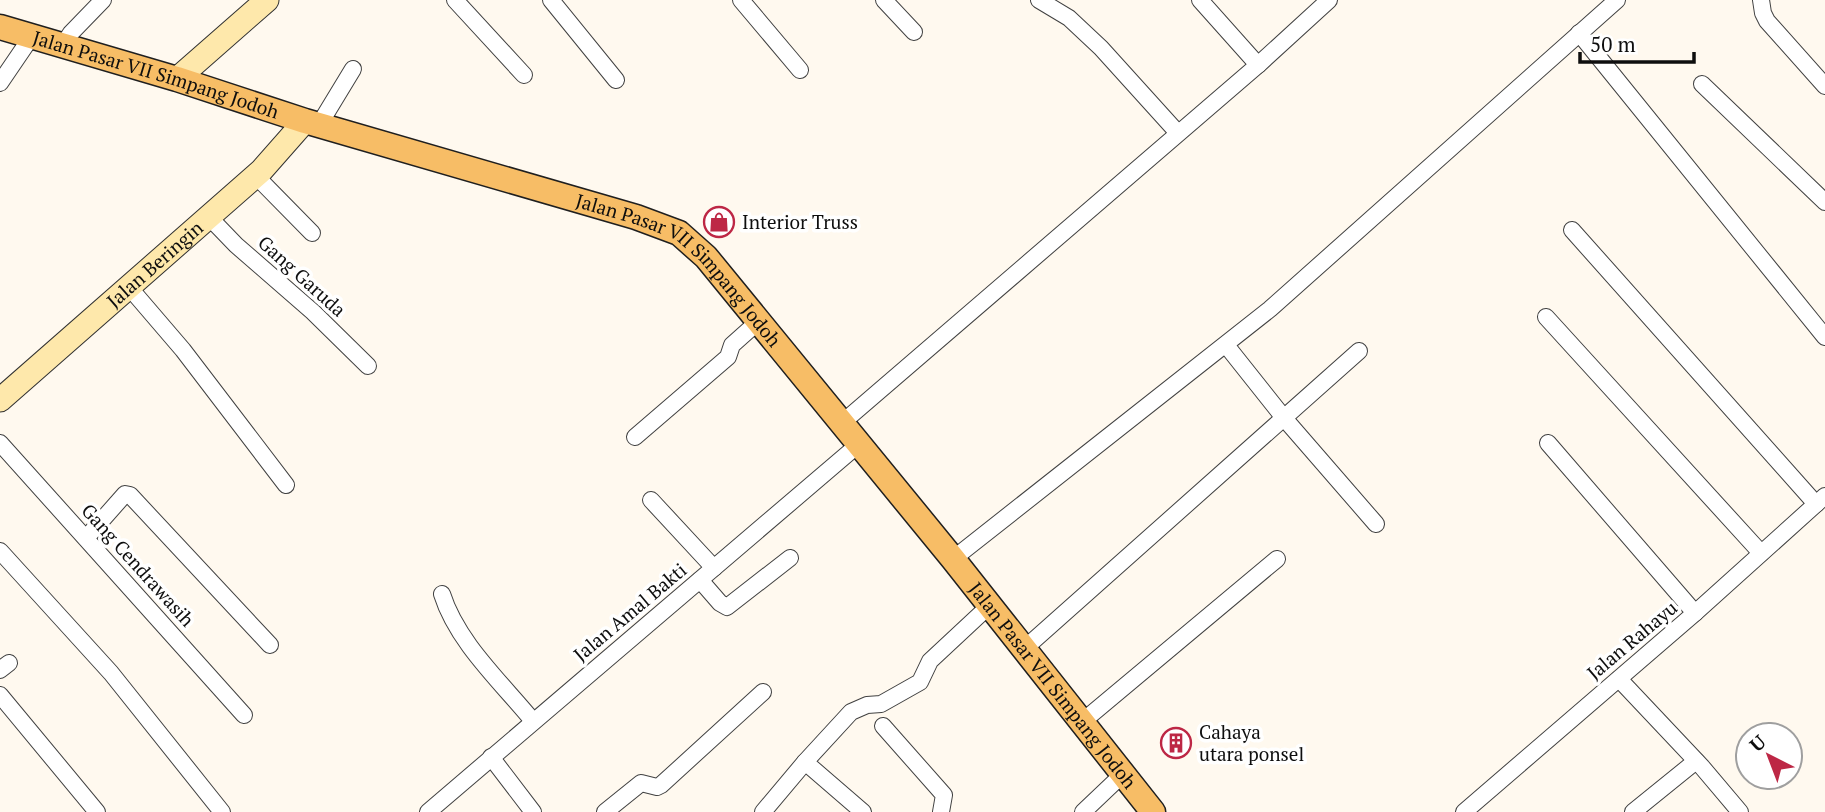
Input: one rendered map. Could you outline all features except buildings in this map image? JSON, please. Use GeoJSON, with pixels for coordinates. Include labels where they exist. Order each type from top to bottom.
{"type":"FeatureCollection","features":[{"type":"Feature","properties":{"kind":"main road","name":"Jalan Pasar VII Simpang Jodoh"},"geometry":{"type":"LineString","coordinates":[[0,27],[177,79],[312,123],[636,217],[679,233],[706,257],[760,320],[1153,812]]}},
{"type":"Feature","properties":{"kind":"street"},"geometry":{"type":"LineString","coordinates":[[63,45],[103,0]]}},
{"type":"Feature","properties":{"kind":"street"},"geometry":{"type":"LineString","coordinates":[[177,79],[267,0]]}},
{"type":"Feature","properties":{"kind":"street"},"geometry":{"type":"LineString","coordinates":[[455,0],[524,75]]}},
{"type":"Feature","properties":{"kind":"street"},"geometry":{"type":"LineString","coordinates":[[551,0],[615,80]]}},
{"type":"Feature","properties":{"kind":"street"},"geometry":{"type":"LineString","coordinates":[[884,0],[914,32]]}},
{"type":"Feature","properties":{"kind":"street"},"geometry":{"type":"LineString","coordinates":[[1039,0],[1069,18],[1101,48],[1177,132]]}},
{"type":"Feature","properties":{"kind":"street"},"geometry":{"type":"LineString","coordinates":[[1200,0],[1258,65]]}},
{"type":"Feature","properties":{"kind":"street"},"geometry":{"type":"LineString","coordinates":[[842,423],[1258,65],[1329,0]]}},
{"type":"Feature","properties":{"kind":"street"},"geometry":{"type":"LineString","coordinates":[[953,559],[1226,345],[1617,0]]}},
{"type":"Feature","properties":{"kind":"street"},"geometry":{"type":"LineString","coordinates":[[1761,0],[1762,13],[1767,21],[1825,86]]}},
{"type":"Feature","properties":{"kind":"street"},"geometry":{"type":"LineString","coordinates":[[748,3],[800,70]]}},
{"type":"Feature","properties":{"kind":"street"},"geometry":{"type":"LineString","coordinates":[[1579,33],[1825,337]]}},
{"type":"Feature","properties":{"kind":"street"},"geometry":{"type":"LineString","coordinates":[[0,83],[32,36]]}},
{"type":"Feature","properties":{"kind":"street"},"geometry":{"type":"LineString","coordinates":[[312,123],[353,69]]}},
{"type":"Feature","properties":{"kind":"street"},"geometry":{"type":"LineString","coordinates":[[1702,84],[1825,202]]}},
{"type":"Feature","properties":{"kind":"street","name":"Jalan Beringin"},"geometry":{"type":"LineString","coordinates":[[1,395],[256,176],[312,123]]}},
{"type":"Feature","properties":{"kind":"street"},"geometry":{"type":"LineString","coordinates":[[256,176],[312,233]]}},
{"type":"Feature","properties":{"kind":"street","name":"Gang Garuda"},"geometry":{"type":"LineString","coordinates":[[209,217],[368,366]]}},
{"type":"Feature","properties":{"kind":"street"},"geometry":{"type":"LineString","coordinates":[[1572,230],[1821,500]]}},
{"type":"Feature","properties":{"kind":"street"},"geometry":{"type":"LineString","coordinates":[[129,287],[183,350],[286,485]]}},
{"type":"Feature","properties":{"kind":"street"},"geometry":{"type":"LineString","coordinates":[[1546,317],[1761,553]]}},
{"type":"Feature","properties":{"kind":"street"},"geometry":{"type":"LineString","coordinates":[[635,437],[728,357],[732,345],[760,320]]}},
{"type":"Feature","properties":{"kind":"street"},"geometry":{"type":"LineString","coordinates":[[1226,345],[1284,418],[1376,524]]}},
{"type":"Feature","properties":{"kind":"street"},"geometry":{"type":"LineString","coordinates":[[1024,649],[1359,351]]}},
{"type":"Feature","properties":{"kind":"street","name":"Gang Cendrawasih"},"geometry":{"type":"LineString","coordinates":[[0,443],[244,715]]}},
{"type":"Feature","properties":{"kind":"street"},"geometry":{"type":"LineString","coordinates":[[1548,443],[1695,613]]}},
{"type":"Feature","properties":{"kind":"street","name":"Jalan Amal Bakti"},"geometry":{"type":"LineString","coordinates":[[428,812],[859,444]]}},
{"type":"Feature","properties":{"kind":"street"},"geometry":{"type":"LineString","coordinates":[[86,537],[125,494],[130,495],[270,646]]}},
{"type":"Feature","properties":{"kind":"street"},"geometry":{"type":"LineString","coordinates":[[651,500],[714,568]]}},
{"type":"Feature","properties":{"kind":"street","name":"Jalan Rahayu"},"geometry":{"type":"LineString","coordinates":[[1464,812],[1695,613],[1821,500]]}},
{"type":"Feature","properties":{"kind":"street"},"geometry":{"type":"LineString","coordinates":[[0,551],[111,673],[222,812]]}},
{"type":"Feature","properties":{"kind":"street"},"geometry":{"type":"LineString","coordinates":[[700,580],[720,603],[727,607],[790,558]]}},
{"type":"Feature","properties":{"kind":"street"},"geometry":{"type":"LineString","coordinates":[[1082,722],[1277,559]]}},
{"type":"Feature","properties":{"kind":"street"},"geometry":{"type":"LineString","coordinates":[[442,594],[451,618],[463,637],[533,721]]}},
{"type":"Feature","properties":{"kind":"street"},"geometry":{"type":"LineString","coordinates":[[763,812],[851,712],[867,705],[881,704],[920,682],[930,661],[989,606]]}},
{"type":"Feature","properties":{"kind":"street"},"geometry":{"type":"LineString","coordinates":[[1619,679],[1740,812]]}},
{"type":"Feature","properties":{"kind":"street"},"geometry":{"type":"LineString","coordinates":[[606,812],[641,783],[657,787],[661,785],[763,692]]}},
{"type":"Feature","properties":{"kind":"street"},"geometry":{"type":"LineString","coordinates":[[0,695],[97,812]]}},
{"type":"Feature","properties":{"kind":"street"},"geometry":{"type":"LineString","coordinates":[[883,726],[944,795],[941,812]]}},
{"type":"Feature","properties":{"kind":"street"},"geometry":{"type":"LineString","coordinates":[[491,757],[533,812]]}},
{"type":"Feature","properties":{"kind":"street"},"geometry":{"type":"LineString","coordinates":[[1633,812],[1696,761]]}},
{"type":"Feature","properties":{"kind":"street"},"geometry":{"type":"LineString","coordinates":[[805,762],[863,812]]}},
{"type":"Feature","properties":{"kind":"street"},"geometry":{"type":"LineString","coordinates":[[1083,812],[1123,774]]}},
{"type":"Feature","properties":{"kind":"place","name":"Interior Truss"},"geometry":{"type":"Point","coordinates":[719,222]}},
{"type":"Feature","properties":{"kind":"place","name":"Cahaya utara ponsel"},"geometry":{"type":"Point","coordinates":[1176,743]}}]}
